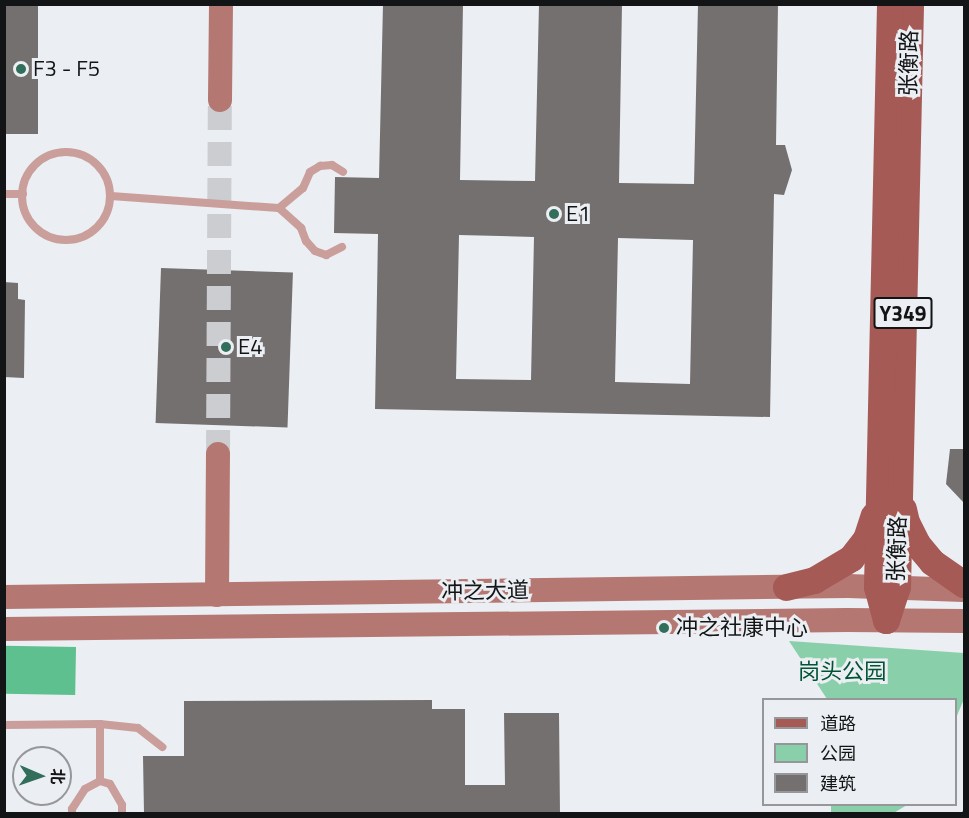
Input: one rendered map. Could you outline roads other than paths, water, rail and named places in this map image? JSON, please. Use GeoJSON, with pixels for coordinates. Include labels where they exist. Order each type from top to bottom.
{"type":"FeatureCollection","features":[{"type":"Feature","properties":{"kind":"main road"},"geometry":{"type":"LineString","coordinates":[[220,100],[221,4]]}},
{"type":"Feature","properties":{"kind":"main road","name":"张衡路"},"geometry":{"type":"LineString","coordinates":[[886,620],[889,490],[890,4]]}},
{"type":"Feature","properties":{"kind":"main road","name":"张衡路"},"geometry":{"type":"LineString","coordinates":[[889,490],[910,4]]}},
{"type":"Feature","properties":{"kind":"main road"},"geometry":{"type":"LineString","coordinates":[[218,454],[218,595]]}},
{"type":"Feature","properties":{"kind":"main road"},"geometry":{"type":"LineString","coordinates":[[889,490],[918,544],[932,562],[964,584]]}},
{"type":"Feature","properties":{"kind":"main road"},"geometry":{"type":"LineString","coordinates":[[786,587],[814,580],[851,558],[866,539],[889,490]]}},
{"type":"Feature","properties":{"kind":"main road","name":"冲之大道"},"geometry":{"type":"LineString","coordinates":[[4,597],[786,587],[964,590]]}},
{"type":"Feature","properties":{"kind":"main road","name":"冲之大道"},"geometry":{"type":"LineString","coordinates":[[4,628],[964,621]]}},
{"type":"Feature","properties":{"kind":"lane"},"geometry":{"type":"LineString","coordinates":[[72,152],[88,157],[100,167],[108,181],[111,196],[107,212],[97,228],[80,238],[62,240],[44,234],[30,220],[23,205],[23,194],[29,172],[40,160],[56,153],[72,152]]}},
{"type":"Feature","properties":{"kind":"lane"},"geometry":{"type":"LineString","coordinates":[[279,208],[303,188],[310,172],[320,166],[332,165],[344,172]]}},
{"type":"Feature","properties":{"kind":"lane"},"geometry":{"type":"LineString","coordinates":[[4,194],[23,194]]}},
{"type":"Feature","properties":{"kind":"lane"},"geometry":{"type":"LineString","coordinates":[[111,196],[279,208],[301,228],[306,241],[315,251],[326,255],[342,247]]}},
{"type":"Feature","properties":{"kind":"lane"},"geometry":{"type":"LineString","coordinates":[[4,725],[100,724],[138,728],[162,747]]}},
{"type":"Feature","properties":{"kind":"lane"},"geometry":{"type":"LineString","coordinates":[[100,724],[100,781]]}},
{"type":"Feature","properties":{"kind":"lane"},"geometry":{"type":"LineString","coordinates":[[72,813],[72,809],[85,789],[100,781],[110,784],[122,805],[122,813]]}},
{"type":"Feature","properties":{"kind":"tunnel"},"geometry":{"type":"LineString","coordinates":[[218,454],[220,100]]}},
{"type":"Feature","properties":{"kind":"place","name":"F3 - F5"},"geometry":{"type":"Point","coordinates":[21,69]}},
{"type":"Feature","properties":{"kind":"place","name":"E1"},"geometry":{"type":"Point","coordinates":[554,214]}},
{"type":"Feature","properties":{"kind":"place","name":"E4"},"geometry":{"type":"Point","coordinates":[226,347]}},
{"type":"Feature","properties":{"kind":"place","name":"冲之社康中心"},"geometry":{"type":"Point","coordinates":[664,628]}},
{"type":"Feature","properties":{"kind":"park label","name":"岗头公园"},"geometry":{"type":"Point","coordinates":[842,672]}}]}
